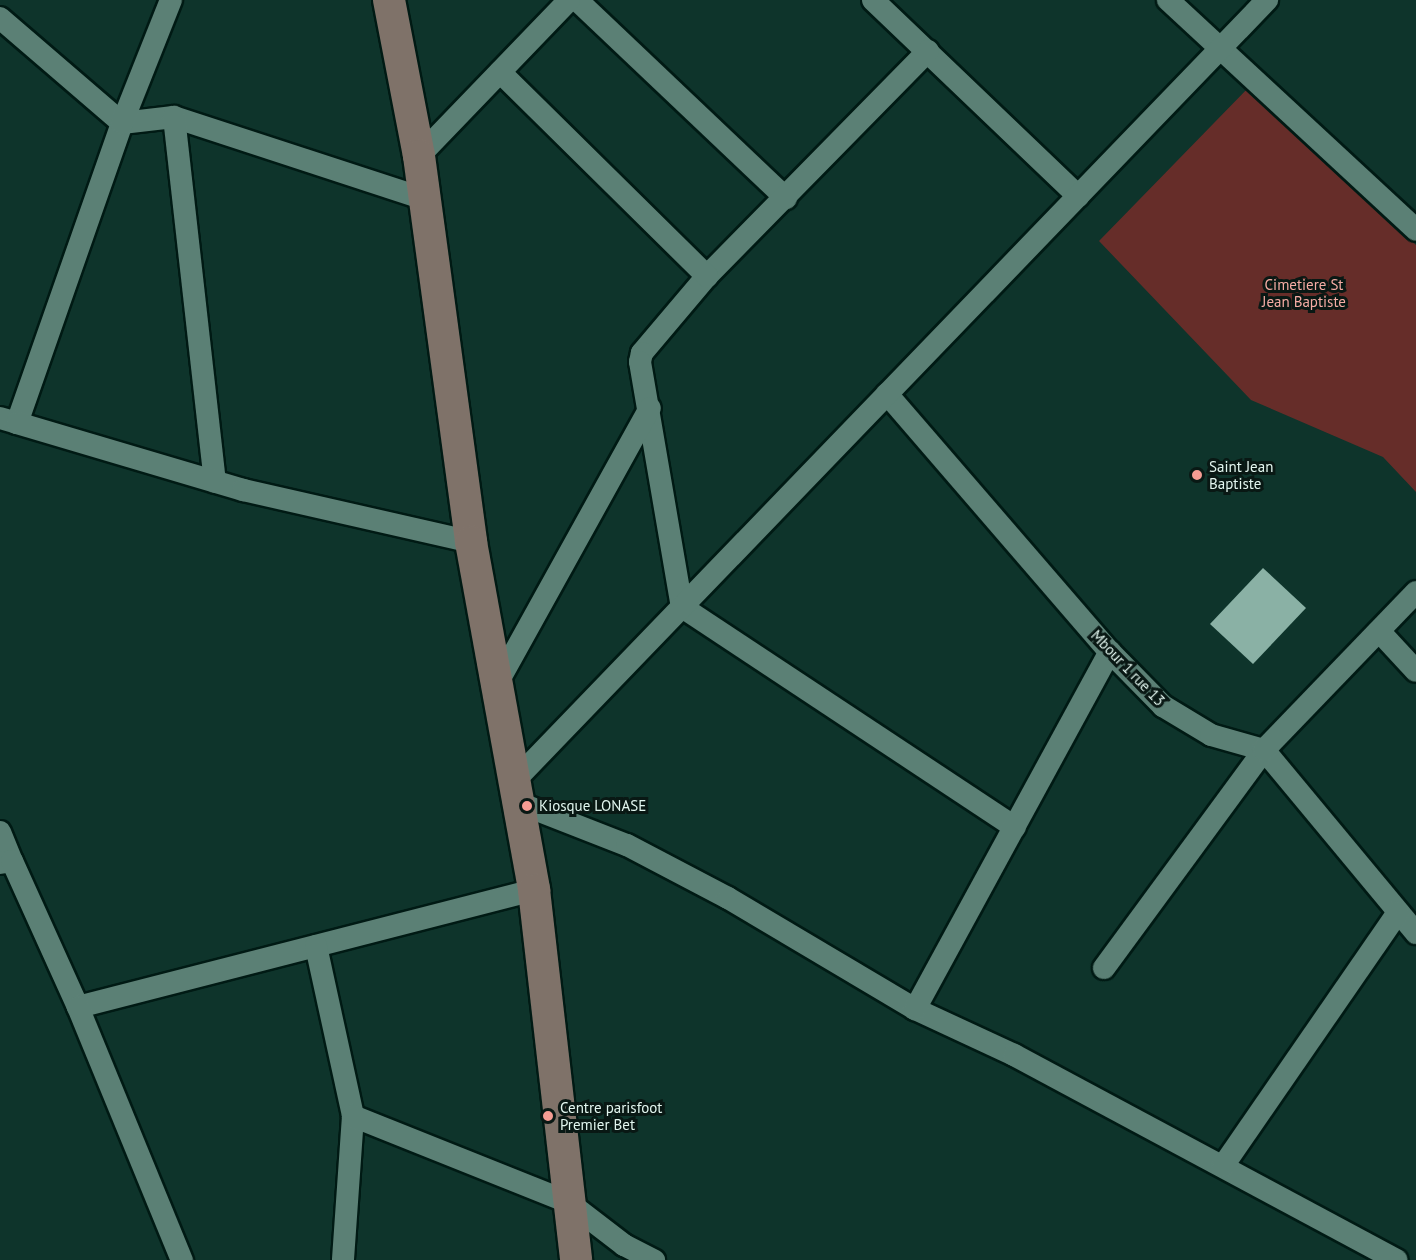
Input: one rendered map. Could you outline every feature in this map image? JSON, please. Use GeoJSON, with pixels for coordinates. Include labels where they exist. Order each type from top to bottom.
{"type":"FeatureCollection","features":[{"type":"Feature","properties":{"kind":"street"},"geometry":{"type":"LineString","coordinates":[[171,0],[8,420],[215,482],[471,542]]}},
{"type":"Feature","properties":{"kind":"street"},"geometry":{"type":"LineString","coordinates":[[389,0],[419,156],[471,542],[518,790],[534,890],[554,1043],[568,1202],[576,1260]]}},
{"type":"Feature","properties":{"kind":"street"},"geometry":{"type":"LineString","coordinates":[[419,156],[569,0]]}},
{"type":"Feature","properties":{"kind":"street"},"geometry":{"type":"LineString","coordinates":[[577,0],[786,198]]}},
{"type":"Feature","properties":{"kind":"street"},"geometry":{"type":"LineString","coordinates":[[873,0],[1078,195]]}},
{"type":"Feature","properties":{"kind":"street"},"geometry":{"type":"LineString","coordinates":[[1168,0],[1416,230]]}},
{"type":"Feature","properties":{"kind":"street"},"geometry":{"type":"LineString","coordinates":[[518,790],[682,607],[1267,0]]}},
{"type":"Feature","properties":{"kind":"street"},"geometry":{"type":"LineString","coordinates":[[0,18],[122,123],[174,117],[425,199]]}},
{"type":"Feature","properties":{"kind":"street"},"geometry":{"type":"LineString","coordinates":[[928,51],[707,276],[642,352],[640,362],[650,408],[682,607],[1015,827]]}},
{"type":"Feature","properties":{"kind":"street"},"geometry":{"type":"LineString","coordinates":[[500,72],[707,276]]}},
{"type":"Feature","properties":{"kind":"street"},"geometry":{"type":"LineString","coordinates":[[174,117],[215,482]]}},
{"type":"Feature","properties":{"kind":"street","name":"Mbour 1 rue 13"},"geometry":{"type":"LineString","coordinates":[[887,394],[1110,652],[1163,706],[1210,735],[1264,750]]}},
{"type":"Feature","properties":{"kind":"street"},"geometry":{"type":"LineString","coordinates":[[498,682],[650,408]]}},
{"type":"Feature","properties":{"kind":"street"},"geometry":{"type":"LineString","coordinates":[[1104,968],[1264,750],[1416,591]]}},
{"type":"Feature","properties":{"kind":"street"},"geometry":{"type":"LineString","coordinates":[[1379,630],[1416,671]]}},
{"type":"Feature","properties":{"kind":"street"},"geometry":{"type":"LineString","coordinates":[[915,1010],[1110,652]]}},
{"type":"Feature","properties":{"kind":"street"},"geometry":{"type":"LineString","coordinates":[[1264,750],[1416,933]]}},
{"type":"Feature","properties":{"kind":"street"},"geometry":{"type":"LineString","coordinates":[[518,790],[728,898],[915,1010],[1014,1055],[1397,1260]]}},
{"type":"Feature","properties":{"kind":"street"},"geometry":{"type":"LineString","coordinates":[[0,832],[6,862],[78,1006],[182,1260]]}},
{"type":"Feature","properties":{"kind":"street"},"geometry":{"type":"LineString","coordinates":[[78,1006],[534,890]]}},
{"type":"Feature","properties":{"kind":"street"},"geometry":{"type":"LineString","coordinates":[[1223,1166],[1398,912]]}},
{"type":"Feature","properties":{"kind":"street"},"geometry":{"type":"LineString","coordinates":[[316,946],[353,1116],[343,1260]]}},
{"type":"Feature","properties":{"kind":"street"},"geometry":{"type":"LineString","coordinates":[[353,1116],[568,1202],[624,1245],[654,1260]]}},
{"type":"Feature","properties":{"kind":"green space","name":"Cimetiere St Jean Baptiste"},"geometry":{"type":"Polygon","coordinates":[[[1251,85],[1416,245],[1416,492],[1383,457],[1251,400],[1099,241],[1251,85]]]}},
{"type":"Feature","properties":{"kind":"building"},"geometry":{"type":"Polygon","coordinates":[[[1263,568],[1306,608],[1253,664],[1210,624],[1263,568]]]}},
{"type":"Feature","properties":{"kind":"place","name":"Saint Jean Baptiste"},"geometry":{"type":"Point","coordinates":[1197,475]}},
{"type":"Feature","properties":{"kind":"place","name":"Kiosque LONASE"},"geometry":{"type":"Point","coordinates":[527,806]}},
{"type":"Feature","properties":{"kind":"place","name":"Centre parisfoot Premier Bet"},"geometry":{"type":"Point","coordinates":[548,1116]}}]}
